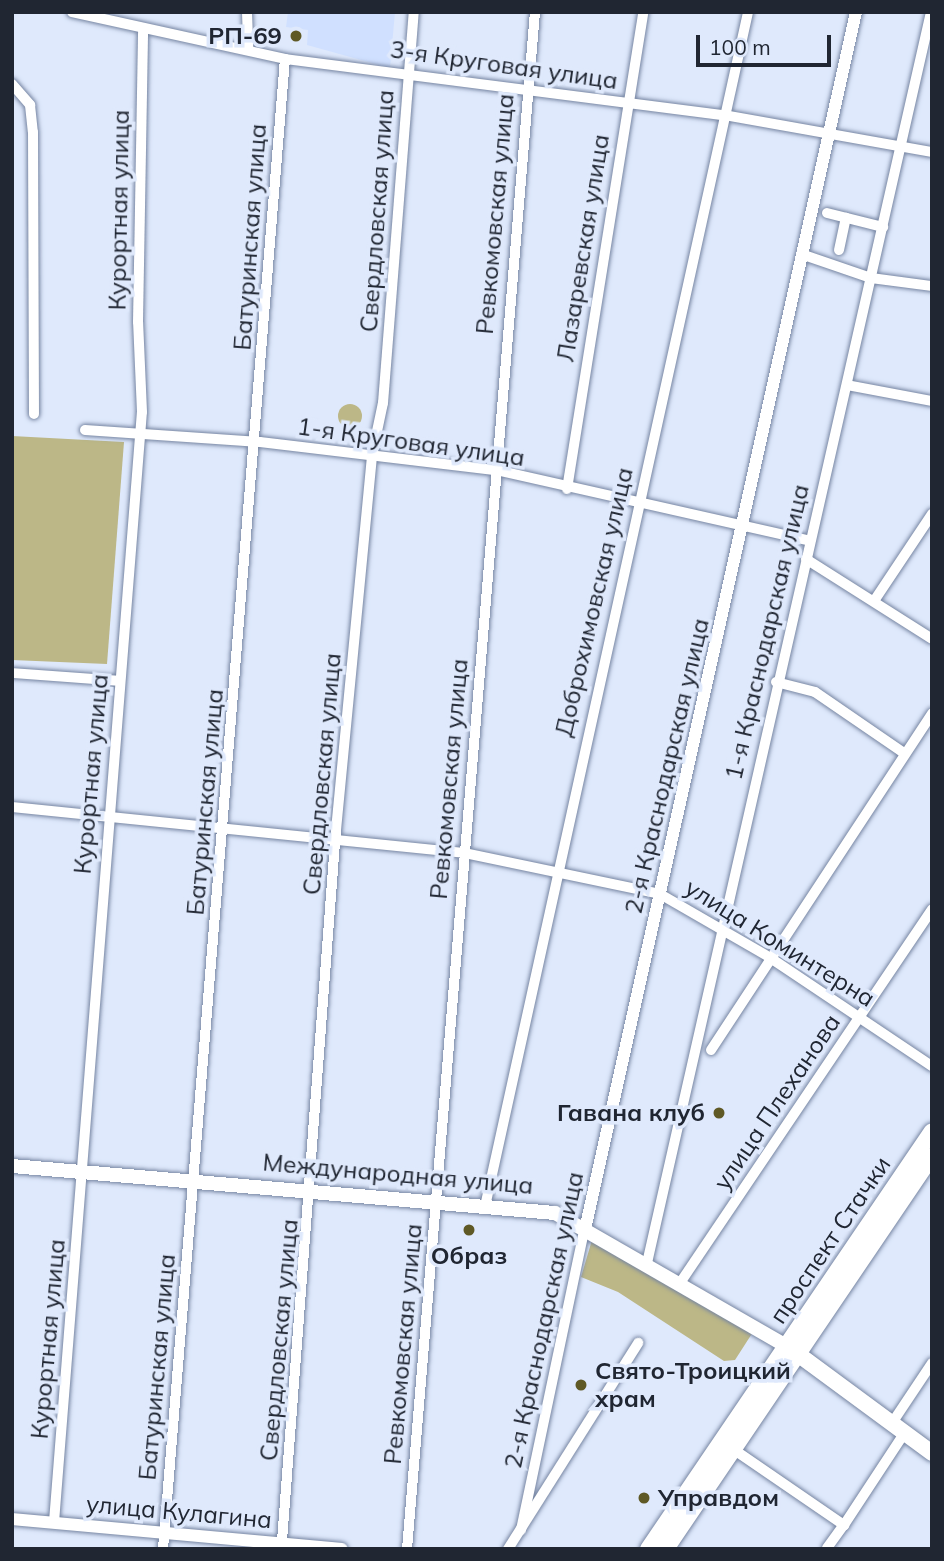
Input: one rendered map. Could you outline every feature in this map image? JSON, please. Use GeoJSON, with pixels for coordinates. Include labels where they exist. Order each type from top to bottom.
{"type":"FeatureCollection","features":[{"type":"Feature","properties":{"kind":"main road","name":"проспект Стачки"},"geometry":{"type":"LineString","coordinates":[[666,1549],[733,1449],[792,1350],[932,1131]]}},
{"type":"Feature","properties":{"kind":"main road","name":"проспект Стачки"},"geometry":{"type":"LineString","coordinates":[[648,1549],[932,1156]]}},
{"type":"Feature","properties":{"kind":"main road","name":"Международная улица"},"geometry":{"type":"LineString","coordinates":[[12,1166],[486,1202],[555,1213],[586,1225],[792,1350]]}},
{"type":"Feature","properties":{"kind":"main road"},"geometry":{"type":"LineString","coordinates":[[792,1350],[932,1453]]}},
{"type":"Feature","properties":{"kind":"street","name":"3-я Круговая улица"},"geometry":{"type":"LineString","coordinates":[[72,12],[248,48],[285,59],[408,72],[724,115],[932,152]]}},
{"type":"Feature","properties":{"kind":"street"},"geometry":{"type":"LineString","coordinates":[[247,12],[248,48]]}},
{"type":"Feature","properties":{"kind":"street","name":"Свердловская улица"},"geometry":{"type":"LineString","coordinates":[[274,1543],[313,1188],[335,839],[372,455],[383,403],[414,12]]}},
{"type":"Feature","properties":{"kind":"street","name":"Ревкомовская улица"},"geometry":{"type":"LineString","coordinates":[[407,1549],[526,88],[536,12]]}},
{"type":"Feature","properties":{"kind":"street","name":"Лазаревская улица"},"geometry":{"type":"LineString","coordinates":[[567,489],[626,103],[643,12]]}},
{"type":"Feature","properties":{"kind":"street","name":"Доброхимовская улица"},"geometry":{"type":"LineString","coordinates":[[486,1202],[556,868],[748,12]]}},
{"type":"Feature","properties":{"kind":"street","name":"2-я Краснодарская улица"},"geometry":{"type":"LineString","coordinates":[[520,1530],[856,12]]}},
{"type":"Feature","properties":{"kind":"street","name":"1-я Краснодарская улица"},"geometry":{"type":"LineString","coordinates":[[648,1263],[719,926],[902,148],[931,12]]}},
{"type":"Feature","properties":{"kind":"street","name":"Курортная улица"},"geometry":{"type":"LineString","coordinates":[[54,1522],[139,431],[144,28]]}},
{"type":"Feature","properties":{"kind":"street","name":"Батуринская улица"},"geometry":{"type":"LineString","coordinates":[[163,1549],[225,828],[285,59]]}},
{"type":"Feature","properties":{"kind":"street"},"geometry":{"type":"LineString","coordinates":[[12,84],[30,105],[33,132],[34,414]]}},
{"type":"Feature","properties":{"kind":"street"},"geometry":{"type":"LineString","coordinates":[[827,213],[883,227]]}},
{"type":"Feature","properties":{"kind":"street"},"geometry":{"type":"LineString","coordinates":[[839,250],[846,218]]}},
{"type":"Feature","properties":{"kind":"street"},"geometry":{"type":"LineString","coordinates":[[802,254],[871,278],[932,286]]}},
{"type":"Feature","properties":{"kind":"street"},"geometry":{"type":"LineString","coordinates":[[846,385],[932,401]]}},
{"type":"Feature","properties":{"kind":"street","name":"1-я Круговая улица"},"geometry":{"type":"LineString","coordinates":[[85,430],[139,431],[255,441],[496,470],[567,489],[810,541]]}},
{"type":"Feature","properties":{"kind":"street"},"geometry":{"type":"LineString","coordinates":[[874,601],[932,514]]}},
{"type":"Feature","properties":{"kind":"street"},"geometry":{"type":"LineString","coordinates":[[806,559],[932,639]]}},
{"type":"Feature","properties":{"kind":"street"},"geometry":{"type":"LineString","coordinates":[[12,673],[120,681]]}},
{"type":"Feature","properties":{"kind":"street"},"geometry":{"type":"LineString","coordinates":[[776,682],[815,692],[904,753]]}},
{"type":"Feature","properties":{"kind":"street"},"geometry":{"type":"LineString","coordinates":[[711,1050],[769,957],[932,713]]}},
{"type":"Feature","properties":{"kind":"street","name":"улица Коминтерна"},"geometry":{"type":"LineString","coordinates":[[12,807],[464,853],[556,868],[660,894],[769,957],[932,1066]]}},
{"type":"Feature","properties":{"kind":"street","name":"улица Плеханова"},"geometry":{"type":"LineString","coordinates":[[680,1283],[932,909]]}},
{"type":"Feature","properties":{"kind":"street"},"geometry":{"type":"LineString","coordinates":[[508,1549],[638,1343]]}},
{"type":"Feature","properties":{"kind":"street"},"geometry":{"type":"LineString","coordinates":[[827,1548],[844,1525],[932,1363]]}},
{"type":"Feature","properties":{"kind":"street"},"geometry":{"type":"LineString","coordinates":[[733,1449],[844,1525]]}},
{"type":"Feature","properties":{"kind":"street","name":"улица Кулагина"},"geometry":{"type":"LineString","coordinates":[[12,1519],[342,1549]]}},
{"type":"Feature","properties":{"kind":"shaded area"},"geometry":{"type":"Polygon","coordinates":[[[288,12],[395,12],[390,68],[307,45],[308,30],[286,27],[288,12]]]}},
{"type":"Feature","properties":{"kind":"shaded area"},"geometry":{"type":"Polygon","coordinates":[[[350,404],[358,408],[362,416],[358,424],[350,428],[342,424],[338,416],[342,408],[350,404]]]}},
{"type":"Feature","properties":{"kind":"shaded area"},"geometry":{"type":"Polygon","coordinates":[[[12,436],[124,442],[107,664],[12,660],[12,436]]]}},
{"type":"Feature","properties":{"kind":"shaded area"},"geometry":{"type":"Polygon","coordinates":[[[592,1240],[753,1332],[735,1360],[724,1361],[618,1292],[581,1277],[592,1240]]]}},
{"type":"Feature","properties":{"kind":"place","name":"РП-69"},"geometry":{"type":"Point","coordinates":[296,36]}},
{"type":"Feature","properties":{"kind":"place","name":"Гавана клуб"},"geometry":{"type":"Point","coordinates":[719,1113]}},
{"type":"Feature","properties":{"kind":"place","name":"Образ"},"geometry":{"type":"Point","coordinates":[469,1230]}},
{"type":"Feature","properties":{"kind":"place","name":"Свято-Троицкий храм"},"geometry":{"type":"Point","coordinates":[581,1385]}},
{"type":"Feature","properties":{"kind":"place","name":"Управдом"},"geometry":{"type":"Point","coordinates":[644,1498]}}]}
